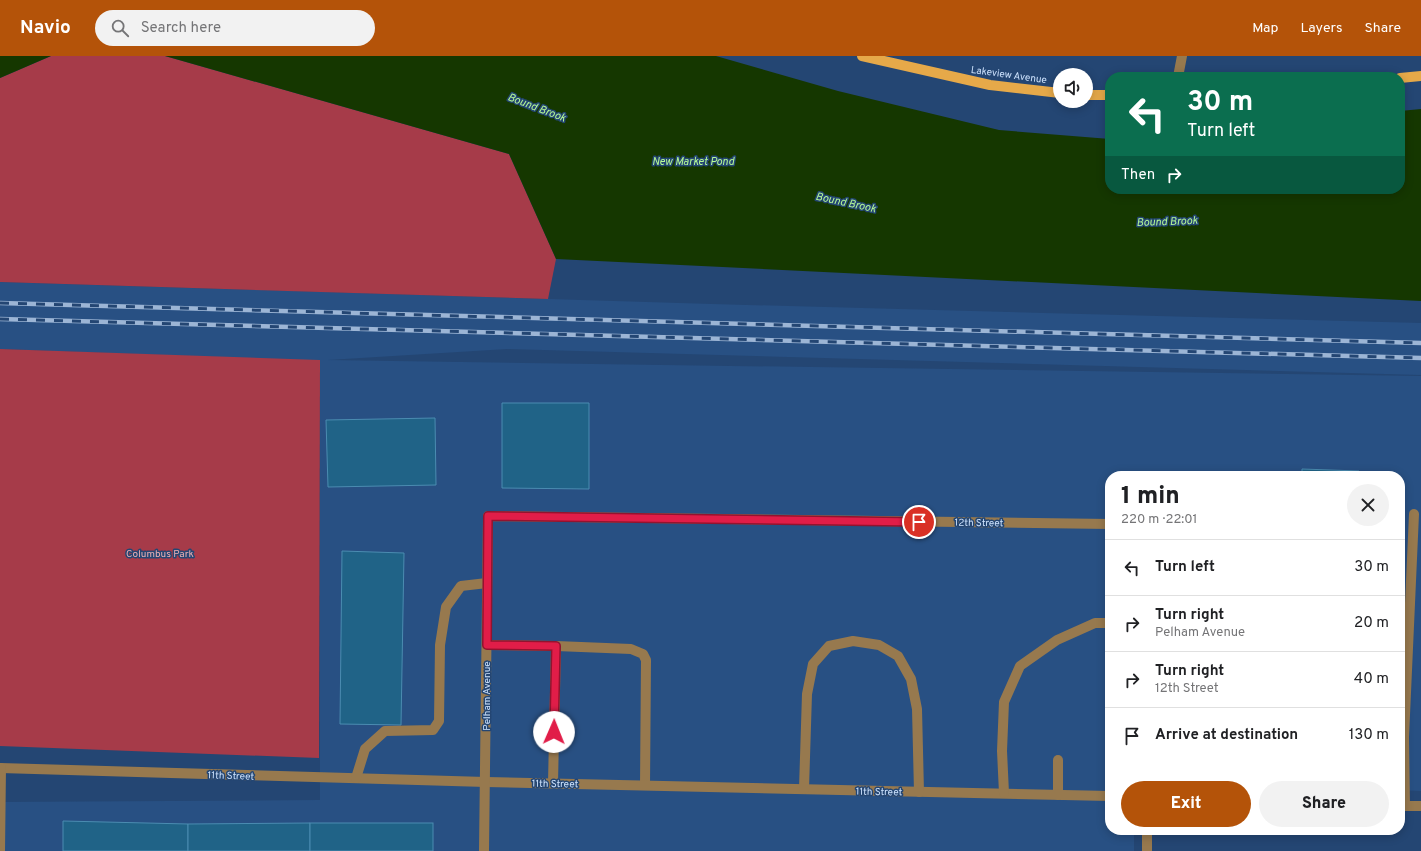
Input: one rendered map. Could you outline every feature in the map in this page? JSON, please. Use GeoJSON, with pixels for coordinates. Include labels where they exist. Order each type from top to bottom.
{"type":"FeatureCollection","features":[{"type":"Feature","properties":{"kind":"main road","name":"Lakeview Avenue"},"geometry":{"type":"LineString","coordinates":[[862,56],[990,85],[1053,92]]}},
{"type":"Feature","properties":{"kind":"main road"},"geometry":{"type":"LineString","coordinates":[[1405,78],[1421,76]]}},
{"type":"Feature","properties":{"kind":"main road"},"geometry":{"type":"LineString","coordinates":[[1093,95],[1105,95]]}},
{"type":"Feature","properties":{"kind":"street"},"geometry":{"type":"LineString","coordinates":[[1179,72],[1182,56]]}},
{"type":"Feature","properties":{"kind":"street"},"geometry":{"type":"LineString","coordinates":[[1405,716],[1414,514]]}},
{"type":"Feature","properties":{"kind":"street","name":"12th Street"},"geometry":{"type":"LineString","coordinates":[[488,516],[1105,524]]}},
{"type":"Feature","properties":{"kind":"street","name":"Pelham Avenue"},"geometry":{"type":"LineString","coordinates":[[484,851],[488,516]]}},
{"type":"Feature","properties":{"kind":"street"},"geometry":{"type":"LineString","coordinates":[[356,778],[365,749],[385,731],[433,730],[439,721],[440,646],[446,607],[461,586],[487,583]]}},
{"type":"Feature","properties":{"kind":"street"},"geometry":{"type":"LineString","coordinates":[[1004,793],[1002,751],[1004,702],[1020,666],[1057,640],[1095,624],[1105,623]]}},
{"type":"Feature","properties":{"kind":"street"},"geometry":{"type":"LineString","coordinates":[[804,789],[807,694],[813,664],[829,646],[853,642],[879,645],[898,656],[911,679],[917,709],[919,792]]}},
{"type":"Feature","properties":{"kind":"street"},"geometry":{"type":"LineString","coordinates":[[487,645],[631,649],[643,654],[646,660],[645,785]]}},
{"type":"Feature","properties":{"kind":"street"},"geometry":{"type":"LineString","coordinates":[[553,783],[556,646]]}},
{"type":"Feature","properties":{"kind":"street"},"geometry":{"type":"LineString","coordinates":[[1058,760],[1058,795]]}},
{"type":"Feature","properties":{"kind":"street"},"geometry":{"type":"LineString","coordinates":[[0,851],[1,768]]}},
{"type":"Feature","properties":{"kind":"street","name":"11th Street"},"geometry":{"type":"LineString","coordinates":[[1,768],[486,782],[1105,796]]}},
{"type":"Feature","properties":{"kind":"street"},"geometry":{"type":"LineString","coordinates":[[1405,806],[1421,806]]}},
{"type":"Feature","properties":{"kind":"street"},"geometry":{"type":"LineString","coordinates":[[1147,835],[1147,851]]}},
{"type":"Feature","properties":{"kind":"shaded area"},"geometry":{"type":"Polygon","coordinates":[[[0,282],[712,304],[1421,323],[1421,375],[507,349],[328,360],[1421,376],[1421,791],[1405,790],[1405,471],[1105,471],[1105,835],[1134,835],[1134,851],[0,851],[0,802],[320,800],[320,361],[0,349],[0,282]]]}},
{"type":"Feature","properties":{"kind":"green space"},"geometry":{"type":"Polygon","coordinates":[[[51,56],[165,56],[509,154],[556,259],[548,299],[0,282],[0,78],[51,56]]]}},
{"type":"Feature","properties":{"kind":"green space","name":"Columbus Park"},"geometry":{"type":"Polygon","coordinates":[[[0,349],[320,360],[319,758],[0,746],[0,349]]]}},
{"type":"Feature","properties":{"kind":"water"},"geometry":{"type":"Polygon","coordinates":[[[0,56],[51,56],[0,78],[0,56]]]}},
{"type":"Feature","properties":{"kind":"water","name":"New Market Pond"},"geometry":{"type":"Polygon","coordinates":[[[165,56],[716,56],[838,91],[999,130],[1105,139],[1105,194],[1405,194],[1405,111],[1421,109],[1421,301],[556,259],[509,154],[165,56]]]}},
{"type":"Feature","properties":{"kind":"building"},"geometry":{"type":"Polygon","coordinates":[[[502,403],[589,403],[589,489],[502,488],[502,403]]]}},
{"type":"Feature","properties":{"kind":"building"},"geometry":{"type":"Polygon","coordinates":[[[435,418],[436,485],[328,487],[326,420],[435,418]]]}},
{"type":"Feature","properties":{"kind":"building"},"geometry":{"type":"Polygon","coordinates":[[[1302,469],[1359,471],[1302,471],[1302,469]]]}},
{"type":"Feature","properties":{"kind":"building"},"geometry":{"type":"Polygon","coordinates":[[[342,551],[404,553],[401,725],[340,724],[342,551]]]}},
{"type":"Feature","properties":{"kind":"building"},"geometry":{"type":"Polygon","coordinates":[[[63,821],[188,824],[188,851],[63,851],[63,821]]]}},
{"type":"Feature","properties":{"kind":"building"},"geometry":{"type":"Polygon","coordinates":[[[310,823],[310,851],[188,851],[188,824],[310,823]]]}},
{"type":"Feature","properties":{"kind":"building"},"geometry":{"type":"Polygon","coordinates":[[[310,823],[433,823],[433,851],[310,851],[310,823]]]}},
{"type":"Feature","properties":{"kind":"railway"},"geometry":{"type":"LineString","coordinates":[[0,303],[1421,343]]}},
{"type":"Feature","properties":{"kind":"railway"},"geometry":{"type":"LineString","coordinates":[[0,319],[1421,358]]}},
{"type":"Feature","properties":{"kind":"route"},"geometry":{"type":"LineString","coordinates":[[554,732],[556,646],[487,645],[488,516],[919,522]]}},
{"type":"Feature","properties":{"kind":"water label","name":"Bound Brook"},"geometry":{"type":"Point","coordinates":[537,107]}},
{"type":"Feature","properties":{"kind":"water label","name":"Bound Brook"},"geometry":{"type":"Point","coordinates":[846,202]}},
{"type":"Feature","properties":{"kind":"water label","name":"Bound Brook"},"geometry":{"type":"Point","coordinates":[1167,221]}}]}
